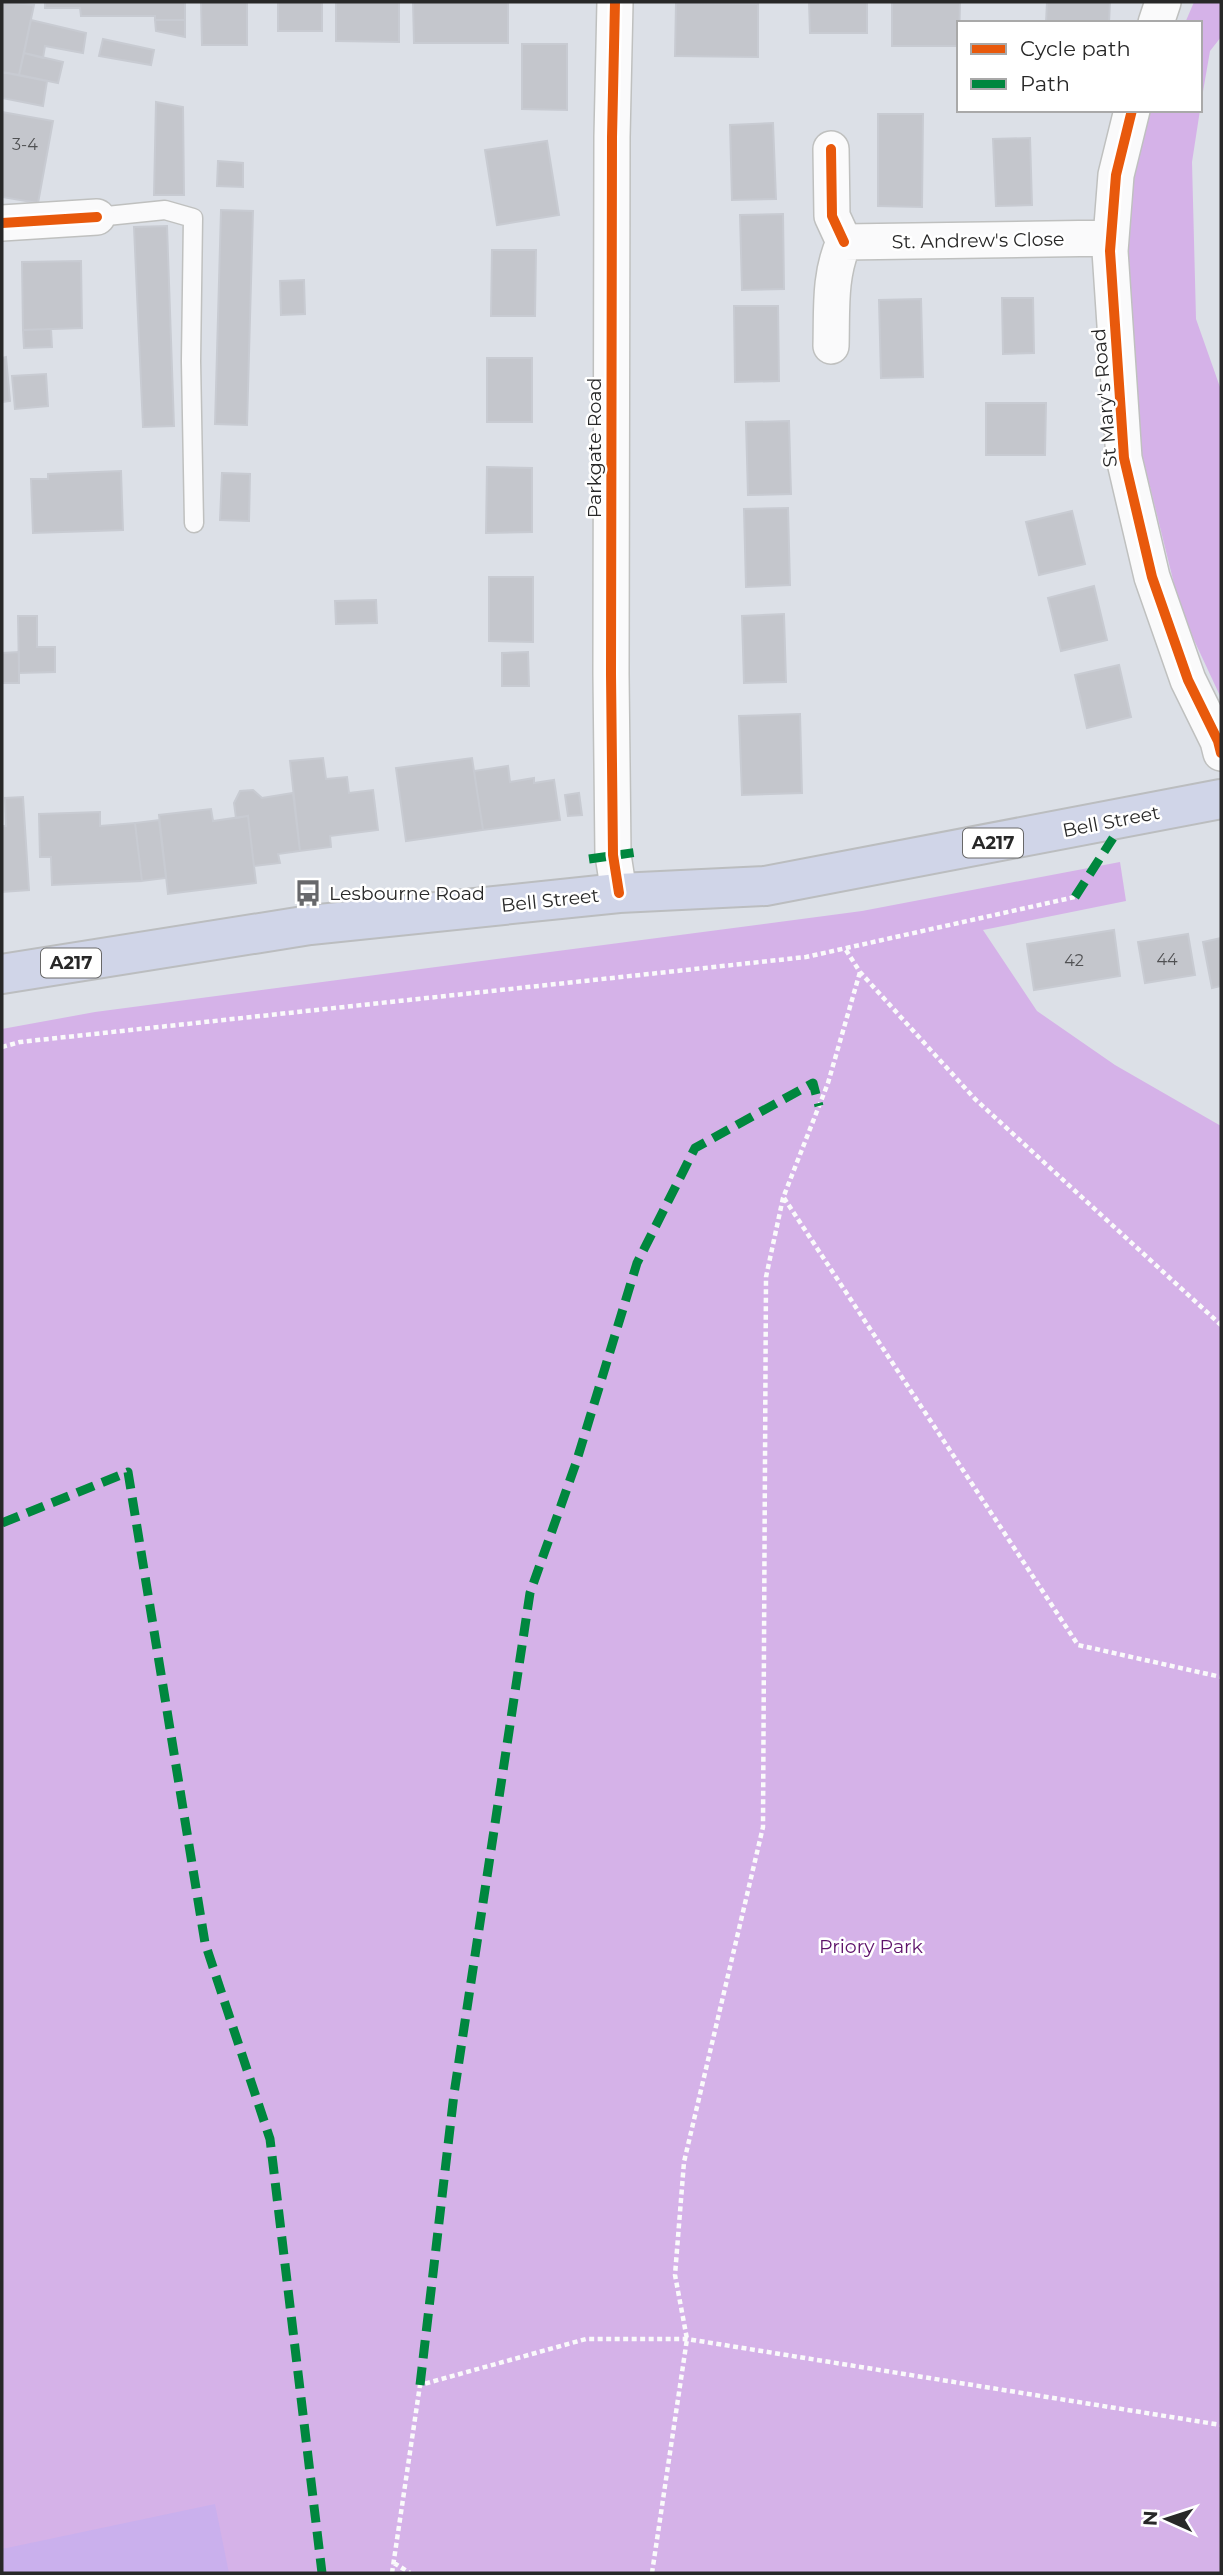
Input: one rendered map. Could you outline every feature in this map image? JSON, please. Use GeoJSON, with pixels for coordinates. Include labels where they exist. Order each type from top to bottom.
{"type":"FeatureCollection","features":[{"type":"Feature","properties":{"kind":"main road","name":"Bell Street"},"geometry":{"type":"LineString","coordinates":[[2,974],[310,925],[619,893],[765,886],[1221,799]]}},
{"type":"Feature","properties":{"kind":"street","name":"Parkgate Road"},"geometry":{"type":"LineString","coordinates":[[615,2],[611,164],[611,688],[614,855],[619,893]]}},
{"type":"Feature","properties":{"kind":"street"},"geometry":{"type":"LineString","coordinates":[[1157,21],[1163,2]]}},
{"type":"Feature","properties":{"kind":"street","name":"St Mary's Road"},"geometry":{"type":"LineString","coordinates":[[1132,112],[1116,174],[1111,238],[1124,458],[1152,577],[1188,680],[1218,741],[1221,753]]}},
{"type":"Feature","properties":{"kind":"street"},"geometry":{"type":"LineString","coordinates":[[831,149],[832,216],[844,242],[832,279],[831,346]]}},
{"type":"Feature","properties":{"kind":"street"},"geometry":{"type":"LineString","coordinates":[[2,223],[97,217]]}},
{"type":"Feature","properties":{"kind":"street","name":"St. Andrew's Close"},"geometry":{"type":"LineString","coordinates":[[844,242],[1111,238]]}},
{"type":"Feature","properties":{"kind":"lane"},"geometry":{"type":"LineString","coordinates":[[97,217],[165,210],[193,218],[191,361],[194,523]]}},
{"type":"Feature","properties":{"kind":"path"},"geometry":{"type":"LineString","coordinates":[[2,1047],[20,1042],[793,959],[846,950],[1075,897]]}},
{"type":"Feature","properties":{"kind":"path"},"geometry":{"type":"LineString","coordinates":[[846,950],[860,972],[975,1099],[1221,1325]]}},
{"type":"Feature","properties":{"kind":"path"},"geometry":{"type":"LineString","coordinates":[[652,2573],[687,2339],[675,2275],[684,2162],[764,1827],[766,1277],[783,1198],[828,1083],[860,972]]}},
{"type":"Feature","properties":{"kind":"path"},"geometry":{"type":"LineString","coordinates":[[783,1198],[977,1488],[1078,1645],[1221,1677]]}},
{"type":"Feature","properties":{"kind":"path"},"geometry":{"type":"LineString","coordinates":[[392,2573],[420,2385],[586,2339],[687,2339],[1221,2425]]}},
{"type":"Feature","properties":{"kind":"path"},"geometry":{"type":"LineString","coordinates":[[394,2563],[410,2573]]}},
{"type":"Feature","properties":{"kind":"green space"},"geometry":{"type":"Polygon","coordinates":[[[1194,2],[1221,2],[1221,37],[1210,51],[1202,97],[1202,21],[1186,21],[1194,2]]]}},
{"type":"Feature","properties":{"kind":"green space"},"geometry":{"type":"Polygon","coordinates":[[[1148,112],[1200,112],[1192,162],[1196,319],[1221,390],[1221,698],[1181,612],[1131,410],[1126,186],[1148,112]]]}},
{"type":"Feature","properties":{"kind":"green space","name":"Priory Park"},"geometry":{"type":"Polygon","coordinates":[[[1120,862],[1126,901],[983,930],[1037,1011],[1115,1065],[1221,1126],[1221,2573],[2,2573],[2,1029],[95,1012],[862,911],[1120,862]]]}},
{"type":"Feature","properties":{"kind":"shaded area"},"geometry":{"type":"Polygon","coordinates":[[[215,2504],[229,2573],[2,2573],[2,2549],[215,2504]]]}},
{"type":"Feature","properties":{"kind":"building"},"geometry":{"type":"Polygon","coordinates":[[[2,2],[34,5],[19,75],[2,72],[2,2]]]}},
{"type":"Feature","properties":{"kind":"building"},"geometry":{"type":"Polygon","coordinates":[[[45,2],[185,2],[185,20],[155,20],[155,16],[81,16],[80,8],[45,8],[45,2]]]}},
{"type":"Feature","properties":{"kind":"building"},"geometry":{"type":"Polygon","coordinates":[[[201,2],[247,2],[247,45],[202,45],[201,2]]]}},
{"type":"Feature","properties":{"kind":"building"},"geometry":{"type":"Polygon","coordinates":[[[278,2],[322,2],[322,31],[278,31],[278,2]]]}},
{"type":"Feature","properties":{"kind":"building"},"geometry":{"type":"Polygon","coordinates":[[[336,2],[399,2],[399,42],[336,41],[336,2]]]}},
{"type":"Feature","properties":{"kind":"building"},"geometry":{"type":"Polygon","coordinates":[[[413,2],[508,2],[508,43],[414,43],[413,2]]]}},
{"type":"Feature","properties":{"kind":"building"},"geometry":{"type":"Polygon","coordinates":[[[809,2],[867,2],[867,33],[810,33],[809,2]]]}},
{"type":"Feature","properties":{"kind":"building"},"geometry":{"type":"Polygon","coordinates":[[[892,2],[960,2],[957,46],[892,46],[892,2]]]}},
{"type":"Feature","properties":{"kind":"building"},"geometry":{"type":"Polygon","coordinates":[[[1047,2],[1110,2],[1109,21],[1046,21],[1047,2]]]}},
{"type":"Feature","properties":{"kind":"building"},"geometry":{"type":"Polygon","coordinates":[[[676,3],[758,4],[758,57],[675,56],[676,3]]]}},
{"type":"Feature","properties":{"kind":"building"},"geometry":{"type":"Polygon","coordinates":[[[31,20],[86,33],[83,53],[45,46],[43,58],[24,53],[31,20]]]}},
{"type":"Feature","properties":{"kind":"building"},"geometry":{"type":"Polygon","coordinates":[[[155,20],[185,20],[185,37],[156,31],[155,20]]]}},
{"type":"Feature","properties":{"kind":"building"},"geometry":{"type":"Polygon","coordinates":[[[103,39],[154,50],[151,65],[99,56],[103,39]]]}},
{"type":"Feature","properties":{"kind":"building"},"geometry":{"type":"Polygon","coordinates":[[[522,44],[567,44],[567,110],[522,109],[522,44]]]}},
{"type":"Feature","properties":{"kind":"building"},"geometry":{"type":"Polygon","coordinates":[[[24,53],[63,62],[58,83],[19,75],[24,53]]]}},
{"type":"Feature","properties":{"kind":"building"},"geometry":{"type":"Polygon","coordinates":[[[2,72],[47,81],[43,106],[2,98],[2,72]]]}},
{"type":"Feature","properties":{"kind":"building"},"geometry":{"type":"Polygon","coordinates":[[[156,102],[183,107],[184,195],[154,195],[156,102]]]}},
{"type":"Feature","properties":{"kind":"building"},"geometry":{"type":"Polygon","coordinates":[[[2,112],[53,121],[38,203],[2,197],[2,112]]]}},
{"type":"Feature","properties":{"kind":"building"},"geometry":{"type":"Polygon","coordinates":[[[878,114],[923,114],[922,207],[878,206],[878,114]]]}},
{"type":"Feature","properties":{"kind":"building"},"geometry":{"type":"Polygon","coordinates":[[[773,123],[776,199],[732,200],[730,125],[773,123]]]}},
{"type":"Feature","properties":{"kind":"building"},"geometry":{"type":"Polygon","coordinates":[[[1030,138],[1032,205],[996,206],[993,139],[1030,138]]]}},
{"type":"Feature","properties":{"kind":"building"},"geometry":{"type":"Polygon","coordinates":[[[547,141],[559,215],[497,225],[485,150],[547,141]]]}},
{"type":"Feature","properties":{"kind":"building"},"geometry":{"type":"Polygon","coordinates":[[[218,161],[243,163],[243,187],[217,186],[218,161]]]}},
{"type":"Feature","properties":{"kind":"building"},"geometry":{"type":"Polygon","coordinates":[[[221,210],[253,211],[247,425],[215,424],[221,210]]]}},
{"type":"Feature","properties":{"kind":"building"},"geometry":{"type":"Polygon","coordinates":[[[783,214],[784,289],[742,290],[740,215],[783,214]]]}},
{"type":"Feature","properties":{"kind":"building"},"geometry":{"type":"Polygon","coordinates":[[[167,226],[174,426],[143,427],[134,227],[167,226]]]}},
{"type":"Feature","properties":{"kind":"building"},"geometry":{"type":"Polygon","coordinates":[[[492,250],[536,250],[535,316],[491,316],[492,250]]]}},
{"type":"Feature","properties":{"kind":"building"},"geometry":{"type":"Polygon","coordinates":[[[81,261],[82,328],[23,330],[22,262],[81,261]]]}},
{"type":"Feature","properties":{"kind":"building"},"geometry":{"type":"Polygon","coordinates":[[[304,280],[305,314],[281,315],[280,281],[304,280]]]}},
{"type":"Feature","properties":{"kind":"building"},"geometry":{"type":"Polygon","coordinates":[[[1002,298],[1033,298],[1034,353],[1003,354],[1002,298]]]}},
{"type":"Feature","properties":{"kind":"building"},"geometry":{"type":"Polygon","coordinates":[[[921,299],[923,377],[881,378],[879,300],[921,299]]]}},
{"type":"Feature","properties":{"kind":"building"},"geometry":{"type":"Polygon","coordinates":[[[734,306],[778,306],[779,381],[735,382],[734,306]]]}},
{"type":"Feature","properties":{"kind":"building"},"geometry":{"type":"Polygon","coordinates":[[[51,329],[52,347],[24,348],[23,330],[51,329]]]}},
{"type":"Feature","properties":{"kind":"building"},"geometry":{"type":"Polygon","coordinates":[[[6,357],[10,401],[2,402],[2,358],[6,357]]]}},
{"type":"Feature","properties":{"kind":"building"},"geometry":{"type":"Polygon","coordinates":[[[487,358],[532,358],[532,422],[487,422],[487,358]]]}},
{"type":"Feature","properties":{"kind":"building"},"geometry":{"type":"Polygon","coordinates":[[[46,374],[48,406],[15,409],[12,376],[46,374]]]}},
{"type":"Feature","properties":{"kind":"building"},"geometry":{"type":"Polygon","coordinates":[[[986,403],[1046,403],[1045,455],[986,455],[986,403]]]}},
{"type":"Feature","properties":{"kind":"building"},"geometry":{"type":"Polygon","coordinates":[[[789,421],[791,494],[748,495],[746,422],[789,421]]]}},
{"type":"Feature","properties":{"kind":"building"},"geometry":{"type":"Polygon","coordinates":[[[487,467],[532,468],[532,532],[486,533],[487,467]]]}},
{"type":"Feature","properties":{"kind":"building"},"geometry":{"type":"Polygon","coordinates":[[[121,471],[123,530],[33,533],[31,479],[48,479],[48,474],[121,471]]]}},
{"type":"Feature","properties":{"kind":"building"},"geometry":{"type":"Polygon","coordinates":[[[222,473],[250,474],[249,521],[220,520],[222,473]]]}},
{"type":"Feature","properties":{"kind":"building"},"geometry":{"type":"Polygon","coordinates":[[[788,508],[790,585],[746,587],[744,509],[788,508]]]}},
{"type":"Feature","properties":{"kind":"building"},"geometry":{"type":"Polygon","coordinates":[[[1072,511],[1085,564],[1039,575],[1026,522],[1072,511]]]}},
{"type":"Feature","properties":{"kind":"building"},"geometry":{"type":"Polygon","coordinates":[[[489,577],[533,577],[533,642],[489,641],[489,577]]]}},
{"type":"Feature","properties":{"kind":"building"},"geometry":{"type":"Polygon","coordinates":[[[1094,586],[1107,640],[1061,651],[1048,598],[1094,586]]]}},
{"type":"Feature","properties":{"kind":"building"},"geometry":{"type":"Polygon","coordinates":[[[376,600],[377,623],[336,624],[335,601],[376,600]]]}},
{"type":"Feature","properties":{"kind":"building"},"geometry":{"type":"Polygon","coordinates":[[[784,614],[786,682],[744,683],[742,616],[784,614]]]}},
{"type":"Feature","properties":{"kind":"building"},"geometry":{"type":"Polygon","coordinates":[[[18,616],[37,616],[37,647],[55,647],[55,672],[19,673],[18,616]]]}},
{"type":"Feature","properties":{"kind":"building"},"geometry":{"type":"Polygon","coordinates":[[[19,652],[19,683],[2,683],[2,653],[19,652]]]}},
{"type":"Feature","properties":{"kind":"building"},"geometry":{"type":"Polygon","coordinates":[[[528,652],[529,686],[502,686],[502,653],[528,652]]]}},
{"type":"Feature","properties":{"kind":"building"},"geometry":{"type":"Polygon","coordinates":[[[1119,665],[1131,717],[1087,728],[1075,675],[1119,665]]]}},
{"type":"Feature","properties":{"kind":"building"},"geometry":{"type":"Polygon","coordinates":[[[800,714],[802,793],[742,795],[739,716],[800,714]]]}},
{"type":"Feature","properties":{"kind":"building"},"geometry":{"type":"Polygon","coordinates":[[[323,758],[326,779],[347,777],[349,793],[373,790],[378,830],[330,836],[331,847],[300,851],[290,761],[323,758]]]}},
{"type":"Feature","properties":{"kind":"building"},"geometry":{"type":"Polygon","coordinates":[[[472,758],[483,830],[406,841],[396,768],[472,758]]]}},
{"type":"Feature","properties":{"kind":"building"},"geometry":{"type":"Polygon","coordinates":[[[508,766],[510,782],[534,778],[534,783],[554,780],[560,820],[483,830],[474,771],[508,766]]]}},
{"type":"Feature","properties":{"kind":"building"},"geometry":{"type":"Polygon","coordinates":[[[253,790],[262,798],[293,793],[300,851],[278,854],[280,863],[254,866],[248,816],[236,818],[234,803],[240,791],[253,790]]]}},
{"type":"Feature","properties":{"kind":"building"},"geometry":{"type":"Polygon","coordinates":[[[579,793],[582,815],[568,816],[565,795],[579,793]]]}},
{"type":"Feature","properties":{"kind":"building"},"geometry":{"type":"Polygon","coordinates":[[[23,797],[29,890],[2,892],[2,826],[6,826],[5,798],[23,797]]]}},
{"type":"Feature","properties":{"kind":"building"},"geometry":{"type":"Polygon","coordinates":[[[211,809],[213,821],[248,816],[256,883],[168,894],[159,815],[211,809]]]}},
{"type":"Feature","properties":{"kind":"building"},"geometry":{"type":"Polygon","coordinates":[[[100,812],[100,826],[135,823],[142,881],[52,885],[51,857],[40,857],[39,814],[100,812]]]}},
{"type":"Feature","properties":{"kind":"building"},"geometry":{"type":"Polygon","coordinates":[[[159,820],[166,878],[142,881],[135,823],[159,820]]]}},
{"type":"Feature","properties":{"kind":"building"},"geometry":{"type":"Polygon","coordinates":[[[1114,930],[1120,976],[1034,990],[1027,944],[1114,930]]]}},
{"type":"Feature","properties":{"kind":"building"},"geometry":{"type":"Polygon","coordinates":[[[1188,934],[1195,975],[1145,983],[1138,942],[1188,934]]]}},
{"type":"Feature","properties":{"kind":"building"},"geometry":{"type":"Polygon","coordinates":[[[1221,938],[1221,986],[1212,988],[1203,942],[1221,938]]]}},
{"type":"Feature","properties":{"kind":"marked path"},"geometry":{"type":"LineString","coordinates":[[1075,897],[1113,838]]}},
{"type":"Feature","properties":{"kind":"marked path"},"geometry":{"type":"LineString","coordinates":[[589,859],[638,852]]}},
{"type":"Feature","properties":{"kind":"marked path"},"geometry":{"type":"LineString","coordinates":[[420,2385],[454,2094],[530,1593],[576,1463],[637,1263],[695,1148],[813,1083],[819,1106]]}},
{"type":"Feature","properties":{"kind":"marked path"},"geometry":{"type":"LineString","coordinates":[[2,1523],[128,1472],[205,1943],[270,2139],[322,2573]]}},
{"type":"Feature","properties":{"kind":"cycle path"},"geometry":{"type":"LineString","coordinates":[[615,2],[612,137],[611,674],[613,855],[619,893]]}},
{"type":"Feature","properties":{"kind":"cycle path"},"geometry":{"type":"LineString","coordinates":[[1132,112],[1116,175],[1110,251],[1124,458],[1152,577],[1188,680],[1218,741],[1221,753]]}},
{"type":"Feature","properties":{"kind":"cycle path"},"geometry":{"type":"LineString","coordinates":[[831,149],[832,216],[844,242]]}},
{"type":"Feature","properties":{"kind":"cycle path"},"geometry":{"type":"LineString","coordinates":[[2,223],[97,217]]}},
{"type":"Feature","properties":{"kind":"place","name":"Lesbourne Road"},"geometry":{"type":"Point","coordinates":[308,893]}}]}
